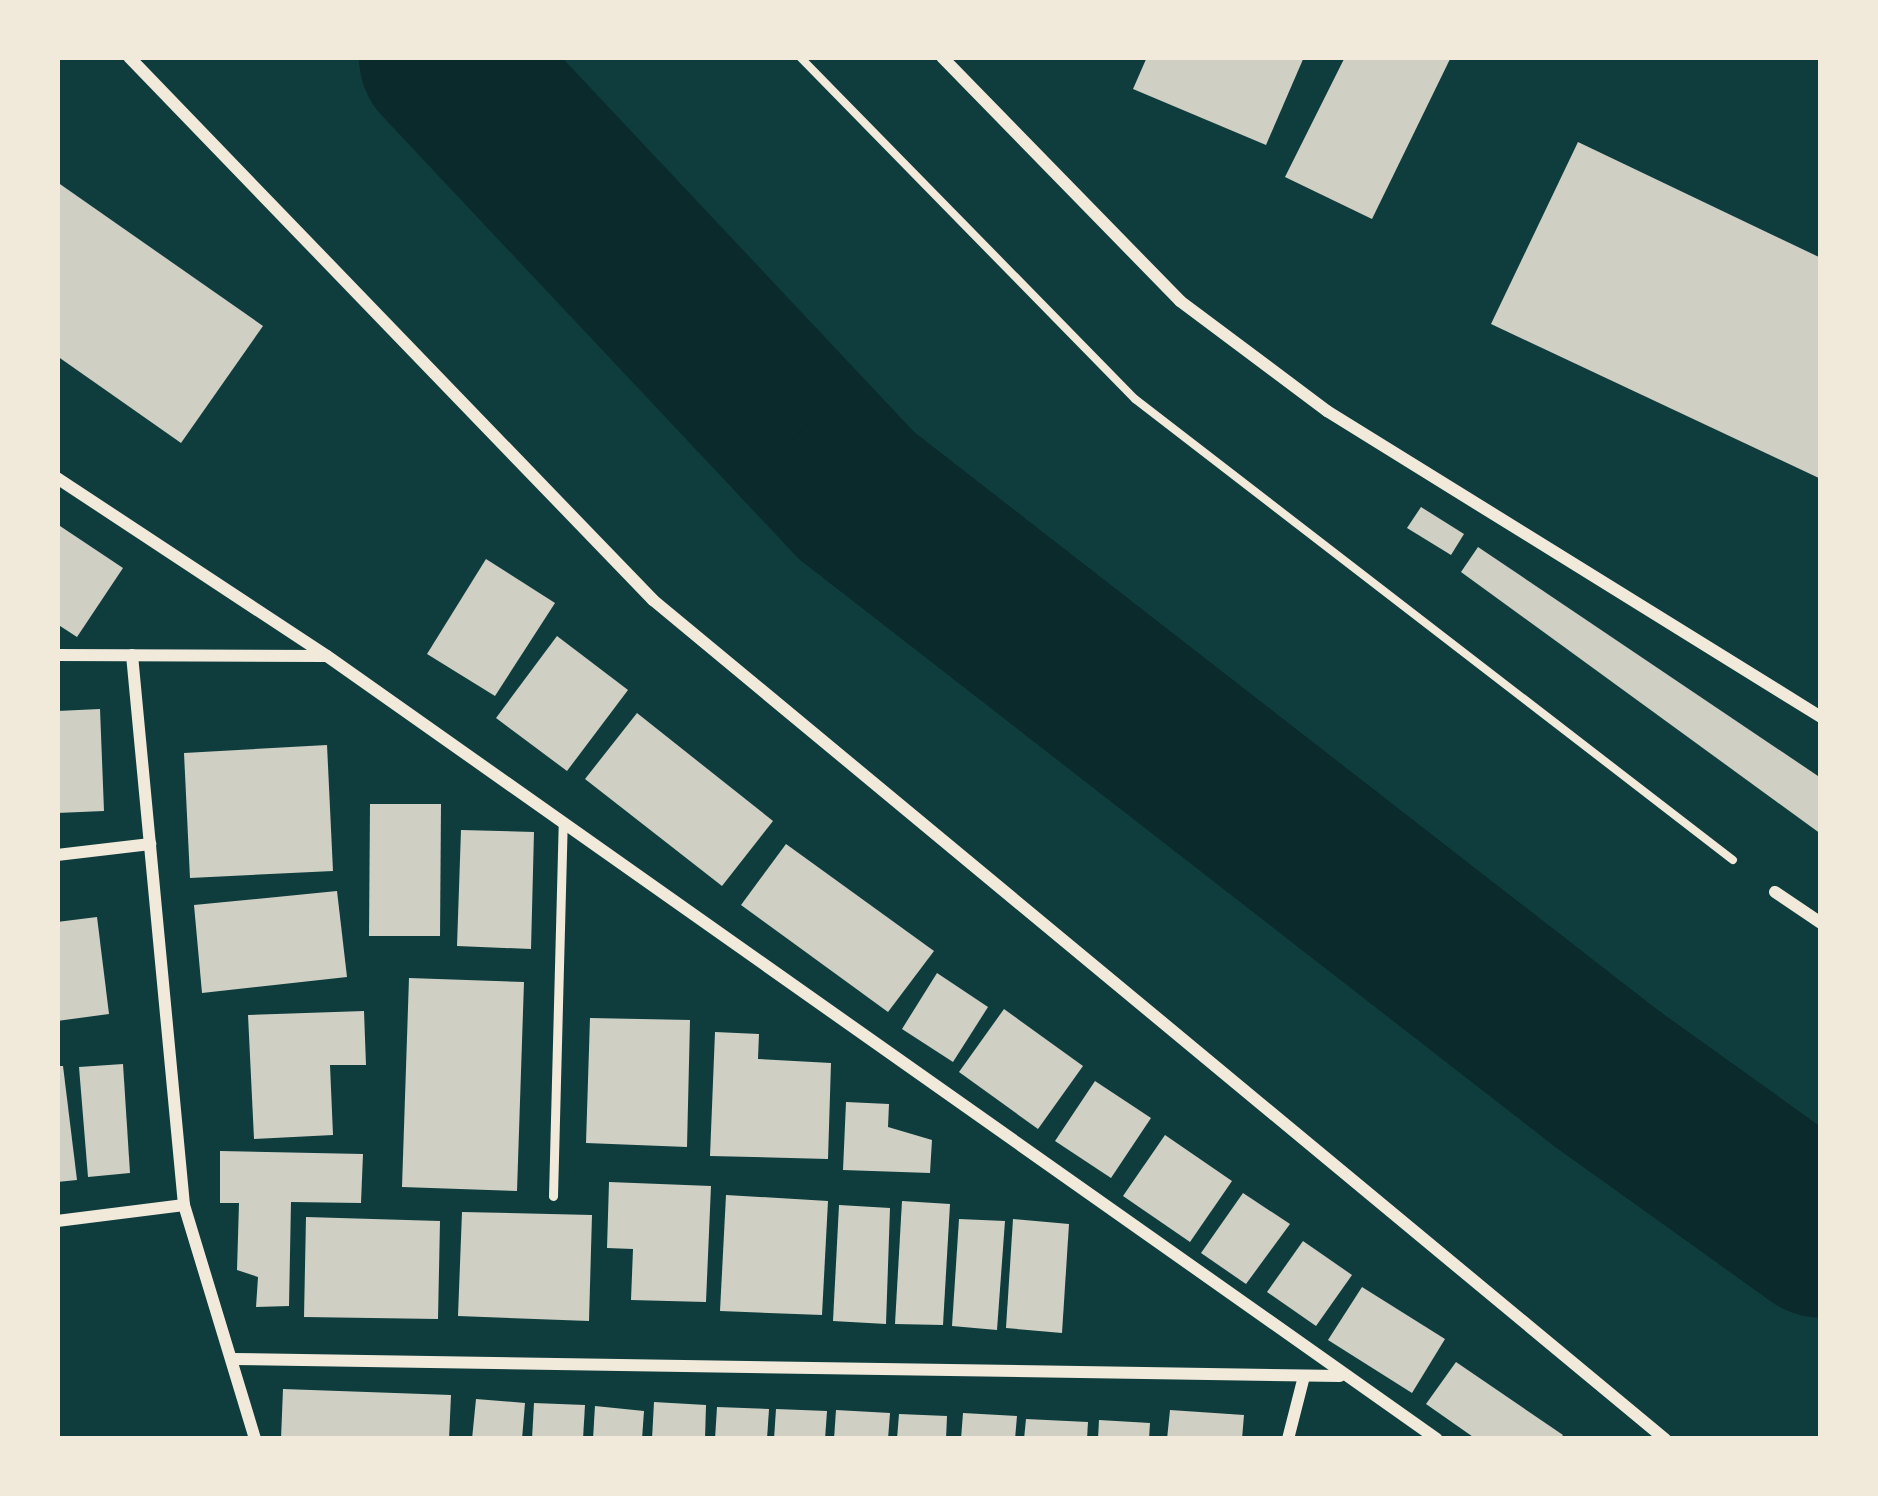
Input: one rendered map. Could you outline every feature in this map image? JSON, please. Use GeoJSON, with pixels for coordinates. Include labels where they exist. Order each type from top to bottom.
{"type":"FeatureCollection","features":[{"type":"Feature","properties":{"kind":"street"},"geometry":{"type":"LineString","coordinates":[[128,57],[653,600],[1665,1439]]}},
{"type":"Feature","properties":{"kind":"street"},"geometry":{"type":"LineString","coordinates":[[942,57],[1198,315],[1327,411],[1821,717]]}},
{"type":"Feature","properties":{"kind":"street"},"geometry":{"type":"LineString","coordinates":[[57,478],[326,656],[1341,1376],[1437,1439]]}},
{"type":"Feature","properties":{"kind":"street"},"geometry":{"type":"LineString","coordinates":[[57,655],[326,656]]}},
{"type":"Feature","properties":{"kind":"street"},"geometry":{"type":"LineString","coordinates":[[132,655],[184,1205],[255,1439]]}},
{"type":"Feature","properties":{"kind":"street"},"geometry":{"type":"LineString","coordinates":[[57,855],[150,844]]}},
{"type":"Feature","properties":{"kind":"street"},"geometry":{"type":"LineString","coordinates":[[1775,892],[1821,923]]}},
{"type":"Feature","properties":{"kind":"street"},"geometry":{"type":"LineString","coordinates":[[57,1221],[184,1205]]}},
{"type":"Feature","properties":{"kind":"street"},"geometry":{"type":"LineString","coordinates":[[232,1359],[1341,1376]]}},
{"type":"Feature","properties":{"kind":"street"},"geometry":{"type":"LineString","coordinates":[[1288,1439],[1304,1376]]}},
{"type":"Feature","properties":{"kind":"lane"},"geometry":{"type":"LineString","coordinates":[[553,1196],[563,824]]}},
{"type":"Feature","properties":{"kind":"path"},"geometry":{"type":"LineString","coordinates":[[800,57],[1135,399],[1775,892]]}},
{"type":"Feature","properties":{"kind":"building"},"geometry":{"type":"Polygon","coordinates":[[[1147,57],[1304,57],[1266,145],[1133,89],[1147,57]]]}},
{"type":"Feature","properties":{"kind":"building"},"geometry":{"type":"Polygon","coordinates":[[[1345,57],[1451,57],[1372,219],[1285,177],[1345,57]]]}},
{"type":"Feature","properties":{"kind":"building"},"geometry":{"type":"Polygon","coordinates":[[[1578,142],[1821,258],[1821,479],[1491,324],[1578,142]]]}},
{"type":"Feature","properties":{"kind":"building"},"geometry":{"type":"Polygon","coordinates":[[[57,182],[263,326],[181,443],[57,356],[57,182]]]}},
{"type":"Feature","properties":{"kind":"building"},"geometry":{"type":"Polygon","coordinates":[[[1421,507],[1464,534],[1451,555],[1407,528],[1421,507]]]}},
{"type":"Feature","properties":{"kind":"building"},"geometry":{"type":"Polygon","coordinates":[[[57,524],[123,568],[77,637],[57,624],[57,524]]]}},
{"type":"Feature","properties":{"kind":"building"},"geometry":{"type":"Polygon","coordinates":[[[1478,547],[1821,778],[1821,834],[1461,572],[1478,547]]]}},
{"type":"Feature","properties":{"kind":"building"},"geometry":{"type":"Polygon","coordinates":[[[486,559],[555,603],[495,696],[427,654],[486,559]]]}},
{"type":"Feature","properties":{"kind":"building"},"geometry":{"type":"Polygon","coordinates":[[[557,636],[628,690],[567,771],[496,718],[557,636]]]}},
{"type":"Feature","properties":{"kind":"building"},"geometry":{"type":"Polygon","coordinates":[[[100,709],[104,811],[57,813],[57,711],[100,709]]]}},
{"type":"Feature","properties":{"kind":"building"},"geometry":{"type":"Polygon","coordinates":[[[637,713],[773,821],[722,886],[585,779],[637,713]]]}},
{"type":"Feature","properties":{"kind":"building"},"geometry":{"type":"Polygon","coordinates":[[[327,745],[333,871],[190,878],[184,753],[327,745]]]}},
{"type":"Feature","properties":{"kind":"building"},"geometry":{"type":"Polygon","coordinates":[[[370,804],[441,804],[440,936],[369,936],[370,804]]]}},
{"type":"Feature","properties":{"kind":"building"},"geometry":{"type":"Polygon","coordinates":[[[461,830],[534,832],[531,949],[457,946],[461,830]]]}},
{"type":"Feature","properties":{"kind":"building"},"geometry":{"type":"Polygon","coordinates":[[[786,844],[934,951],[888,1012],[741,905],[786,844]]]}},
{"type":"Feature","properties":{"kind":"building"},"geometry":{"type":"Polygon","coordinates":[[[337,891],[347,977],[202,993],[194,905],[337,891]]]}},
{"type":"Feature","properties":{"kind":"building"},"geometry":{"type":"Polygon","coordinates":[[[97,917],[109,1014],[57,1021],[57,922],[97,917]]]}},
{"type":"Feature","properties":{"kind":"building"},"geometry":{"type":"Polygon","coordinates":[[[937,973],[988,1007],[953,1062],[902,1029],[937,973]]]}},
{"type":"Feature","properties":{"kind":"building"},"geometry":{"type":"Polygon","coordinates":[[[409,978],[524,982],[517,1191],[402,1187],[409,978]]]}},
{"type":"Feature","properties":{"kind":"building"},"geometry":{"type":"Polygon","coordinates":[[[1004,1009],[1083,1066],[1038,1129],[959,1072],[1004,1009]]]}},
{"type":"Feature","properties":{"kind":"building"},"geometry":{"type":"Polygon","coordinates":[[[364,1011],[366,1065],[330,1065],[333,1135],[254,1139],[248,1015],[364,1011]]]}},
{"type":"Feature","properties":{"kind":"building"},"geometry":{"type":"Polygon","coordinates":[[[590,1018],[690,1020],[687,1147],[586,1143],[590,1018]]]}},
{"type":"Feature","properties":{"kind":"building"},"geometry":{"type":"Polygon","coordinates":[[[715,1032],[759,1034],[758,1059],[831,1063],[828,1159],[710,1156],[715,1032]]]}},
{"type":"Feature","properties":{"kind":"building"},"geometry":{"type":"Polygon","coordinates":[[[123,1064],[130,1173],[88,1177],[79,1067],[123,1064]]]}},
{"type":"Feature","properties":{"kind":"building"},"geometry":{"type":"Polygon","coordinates":[[[57,1066],[63,1066],[77,1180],[57,1182],[57,1066]]]}},
{"type":"Feature","properties":{"kind":"building"},"geometry":{"type":"Polygon","coordinates":[[[1095,1081],[1151,1118],[1111,1178],[1055,1141],[1095,1081]]]}},
{"type":"Feature","properties":{"kind":"building"},"geometry":{"type":"Polygon","coordinates":[[[846,1102],[889,1104],[888,1127],[932,1140],[930,1173],[843,1170],[846,1102]]]}},
{"type":"Feature","properties":{"kind":"building"},"geometry":{"type":"Polygon","coordinates":[[[1165,1135],[1232,1181],[1190,1242],[1123,1196],[1165,1135]]]}},
{"type":"Feature","properties":{"kind":"building"},"geometry":{"type":"Polygon","coordinates":[[[220,1151],[363,1154],[361,1203],[291,1202],[289,1306],[256,1307],[258,1277],[237,1270],[239,1203],[220,1203],[220,1151]]]}},
{"type":"Feature","properties":{"kind":"building"},"geometry":{"type":"Polygon","coordinates":[[[609,1182],[711,1186],[706,1302],[631,1300],[633,1249],[607,1248],[609,1182]]]}},
{"type":"Feature","properties":{"kind":"building"},"geometry":{"type":"Polygon","coordinates":[[[1243,1193],[1290,1224],[1246,1284],[1201,1253],[1243,1193]]]}},
{"type":"Feature","properties":{"kind":"building"},"geometry":{"type":"Polygon","coordinates":[[[726,1195],[828,1201],[822,1315],[720,1311],[726,1195]]]}},
{"type":"Feature","properties":{"kind":"building"},"geometry":{"type":"Polygon","coordinates":[[[902,1201],[950,1204],[943,1325],[895,1324],[902,1201]]]}},
{"type":"Feature","properties":{"kind":"building"},"geometry":{"type":"Polygon","coordinates":[[[839,1205],[890,1208],[886,1324],[833,1321],[839,1205]]]}},
{"type":"Feature","properties":{"kind":"building"},"geometry":{"type":"Polygon","coordinates":[[[462,1212],[592,1215],[589,1321],[458,1316],[462,1212]]]}},
{"type":"Feature","properties":{"kind":"building"},"geometry":{"type":"Polygon","coordinates":[[[306,1217],[440,1221],[438,1319],[304,1317],[306,1217]]]}},
{"type":"Feature","properties":{"kind":"building"},"geometry":{"type":"Polygon","coordinates":[[[959,1219],[1005,1221],[997,1330],[952,1326],[959,1219]]]}},
{"type":"Feature","properties":{"kind":"building"},"geometry":{"type":"Polygon","coordinates":[[[1013,1219],[1069,1224],[1062,1333],[1006,1328],[1013,1219]]]}},
{"type":"Feature","properties":{"kind":"building"},"geometry":{"type":"Polygon","coordinates":[[[1303,1241],[1352,1275],[1316,1326],[1267,1292],[1303,1241]]]}},
{"type":"Feature","properties":{"kind":"building"},"geometry":{"type":"Polygon","coordinates":[[[1362,1287],[1445,1339],[1412,1393],[1328,1340],[1362,1287]]]}},
{"type":"Feature","properties":{"kind":"building"},"geometry":{"type":"Polygon","coordinates":[[[1456,1362],[1563,1435],[1560,1439],[1476,1439],[1426,1404],[1456,1362]]]}},
{"type":"Feature","properties":{"kind":"building"},"geometry":{"type":"Polygon","coordinates":[[[283,1389],[451,1395],[449,1439],[281,1439],[283,1389]]]}},
{"type":"Feature","properties":{"kind":"building"},"geometry":{"type":"Polygon","coordinates":[[[476,1399],[525,1403],[522,1439],[472,1439],[476,1399]]]}},
{"type":"Feature","properties":{"kind":"building"},"geometry":{"type":"Polygon","coordinates":[[[654,1402],[706,1405],[705,1439],[652,1439],[654,1402]]]}},
{"type":"Feature","properties":{"kind":"building"},"geometry":{"type":"Polygon","coordinates":[[[534,1403],[585,1405],[583,1439],[532,1439],[534,1403]]]}},
{"type":"Feature","properties":{"kind":"building"},"geometry":{"type":"Polygon","coordinates":[[[595,1406],[644,1411],[642,1439],[593,1439],[595,1406]]]}},
{"type":"Feature","properties":{"kind":"building"},"geometry":{"type":"Polygon","coordinates":[[[717,1407],[769,1409],[767,1439],[715,1439],[717,1407]]]}},
{"type":"Feature","properties":{"kind":"building"},"geometry":{"type":"Polygon","coordinates":[[[776,1409],[827,1411],[825,1439],[774,1439],[776,1409]]]}},
{"type":"Feature","properties":{"kind":"building"},"geometry":{"type":"Polygon","coordinates":[[[836,1410],[890,1413],[888,1439],[834,1439],[836,1410]]]}},
{"type":"Feature","properties":{"kind":"building"},"geometry":{"type":"Polygon","coordinates":[[[1170,1410],[1244,1415],[1242,1439],[1167,1439],[1170,1410]]]}},
{"type":"Feature","properties":{"kind":"building"},"geometry":{"type":"Polygon","coordinates":[[[963,1413],[1017,1416],[1015,1439],[961,1439],[963,1413]]]}},
{"type":"Feature","properties":{"kind":"building"},"geometry":{"type":"Polygon","coordinates":[[[899,1414],[947,1416],[946,1439],[897,1439],[899,1414]]]}},
{"type":"Feature","properties":{"kind":"building"},"geometry":{"type":"Polygon","coordinates":[[[1026,1419],[1088,1422],[1087,1439],[1024,1439],[1026,1419]]]}},
{"type":"Feature","properties":{"kind":"building"},"geometry":{"type":"Polygon","coordinates":[[[1099,1420],[1150,1423],[1149,1439],[1098,1439],[1099,1420]]]}},
{"type":"Feature","properties":{"kind":"waterway"},"geometry":{"type":"LineString","coordinates":[[444,57],[856,495],[1606,1078],[1821,1232]]}}]}
